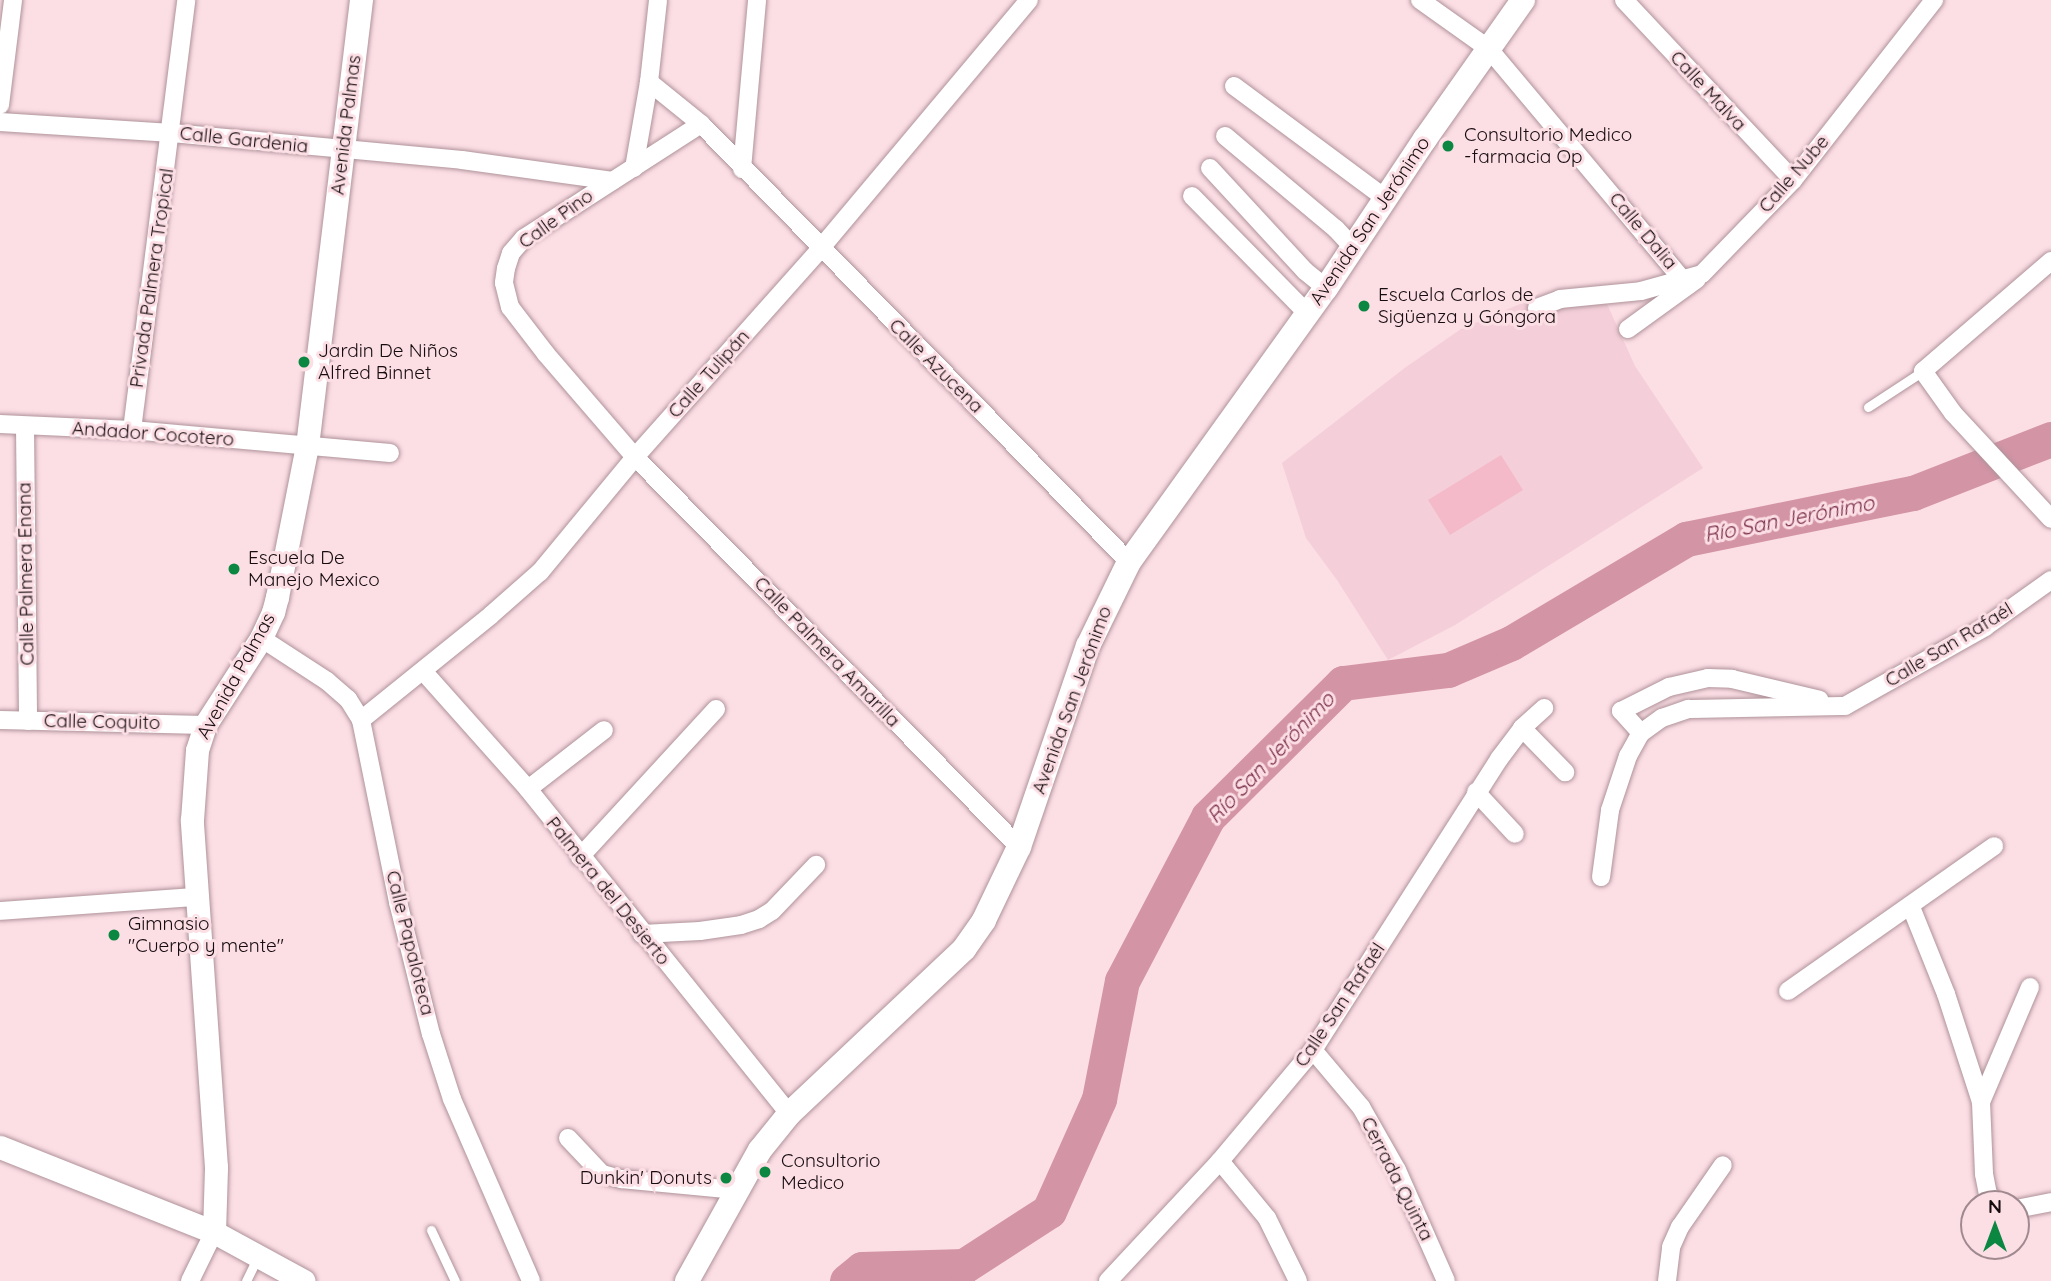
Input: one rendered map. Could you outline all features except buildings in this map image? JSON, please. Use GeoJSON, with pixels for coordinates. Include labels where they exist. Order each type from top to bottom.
{"type":"FeatureCollection","features":[{"type":"Feature","properties":{"kind":"main road","name":"Avenida San Jerónimo"},"geometry":{"type":"LineString","coordinates":[[687,1281],[760,1150],[789,1114],[964,949],[984,920],[1019,847],[1088,646],[1129,562],[1308,314],[1523,0]]}},
{"type":"Feature","properties":{"kind":"street"},"geometry":{"type":"LineString","coordinates":[[0,105],[13,0]]}},
{"type":"Feature","properties":{"kind":"street","name":"Privada Palmera Tropical"},"geometry":{"type":"LineString","coordinates":[[132,430],[172,133],[186,0]]}},
{"type":"Feature","properties":{"kind":"street","name":"Avenida Palmas"},"geometry":{"type":"LineString","coordinates":[[214,1232],[216,1167],[195,897],[194,792],[199,742],[205,725],[261,638],[273,612],[307,446],[361,0]]}},
{"type":"Feature","properties":{"kind":"street"},"geometry":{"type":"LineString","coordinates":[[634,168],[649,82],[658,0]]}},
{"type":"Feature","properties":{"kind":"street"},"geometry":{"type":"LineString","coordinates":[[742,169],[757,0]]}},
{"type":"Feature","properties":{"kind":"street","name":"Calle Tulipán"},"geometry":{"type":"LineString","coordinates":[[361,720],[540,572],[635,457],[820,248],[1029,0]]}},
{"type":"Feature","properties":{"kind":"street","name":"Calle Dalia"},"geometry":{"type":"LineString","coordinates":[[1420,0],[1489,48],[1691,279]]}},
{"type":"Feature","properties":{"kind":"street","name":"Calle Malva"},"geometry":{"type":"LineString","coordinates":[[1624,0],[1793,180]]}},
{"type":"Feature","properties":{"kind":"street","name":"Calle Nube"},"geometry":{"type":"LineString","coordinates":[[1628,329],[1691,279],[1793,180],[1934,0]]}},
{"type":"Feature","properties":{"kind":"street","name":"Calle Azucena"},"geometry":{"type":"LineString","coordinates":[[649,82],[701,124],[742,169],[1129,562]]}},
{"type":"Feature","properties":{"kind":"street"},"geometry":{"type":"LineString","coordinates":[[1234,86],[1385,198]]}},
{"type":"Feature","properties":{"kind":"street","name":"Calle Gardenia"},"geometry":{"type":"LineString","coordinates":[[0,122],[172,133],[462,160],[613,181]]}},
{"type":"Feature","properties":{"kind":"street"},"geometry":{"type":"LineString","coordinates":[[634,168],[701,124]]}},
{"type":"Feature","properties":{"kind":"street"},"geometry":{"type":"LineString","coordinates":[[1225,136],[1336,229],[1353,247]]}},
{"type":"Feature","properties":{"kind":"street","name":"Calle Pino"},"geometry":{"type":"LineString","coordinates":[[634,168],[524,238],[512,253],[503,283],[510,307],[524,326],[635,457]]}},
{"type":"Feature","properties":{"kind":"street"},"geometry":{"type":"LineString","coordinates":[[1210,168],[1305,271],[1326,288]]}},
{"type":"Feature","properties":{"kind":"street"},"geometry":{"type":"LineString","coordinates":[[1192,196],[1308,314]]}},
{"type":"Feature","properties":{"kind":"street"},"geometry":{"type":"LineString","coordinates":[[2051,261],[1923,371],[1953,413],[2051,519]]}},
{"type":"Feature","properties":{"kind":"street"},"geometry":{"type":"LineString","coordinates":[[1537,309],[1577,296],[1616,295],[1691,279]]}},
{"type":"Feature","properties":{"kind":"street","name":"Andador Cocotero"},"geometry":{"type":"LineString","coordinates":[[0,424],[132,430],[390,453]]}},
{"type":"Feature","properties":{"kind":"street","name":"Calle Palmera Enana"},"geometry":{"type":"LineString","coordinates":[[25,427],[28,720]]}},
{"type":"Feature","properties":{"kind":"street","name":"Calle Palmera Amarilla"},"geometry":{"type":"LineString","coordinates":[[635,457],[1019,847]]}},
{"type":"Feature","properties":{"kind":"street","name":"Calle San Rafaél"},"geometry":{"type":"LineString","coordinates":[[1845,706],[1985,627],[2051,580]]}},
{"type":"Feature","properties":{"kind":"street","name":"Calle Papaloteca"},"geometry":{"type":"LineString","coordinates":[[261,638],[327,681],[348,699],[361,720],[398,902],[431,1034],[452,1099],[531,1281]]}},
{"type":"Feature","properties":{"kind":"street","name":"Palmera del Desierto"},"geometry":{"type":"LineString","coordinates":[[423,671],[528,789],[580,858],[789,1114]]}},
{"type":"Feature","properties":{"kind":"street"},"geometry":{"type":"LineString","coordinates":[[1642,733],[1621,711],[1669,687],[1707,678],[1732,679],[1845,706]]}},
{"type":"Feature","properties":{"kind":"street"},"geometry":{"type":"LineString","coordinates":[[1601,877],[1610,810],[1628,756],[1642,733],[1662,718],[1688,709],[1761,705],[1845,706]]}},
{"type":"Feature","properties":{"kind":"street","name":"Calle San Rafaél"},"geometry":{"type":"LineString","coordinates":[[1108,1281],[1220,1161],[1313,1050],[1476,792],[1522,728],[1544,708]]}},
{"type":"Feature","properties":{"kind":"street"},"geometry":{"type":"LineString","coordinates":[[580,858],[716,709]]}},
{"type":"Feature","properties":{"kind":"street","name":"Calle Coquito"},"geometry":{"type":"LineString","coordinates":[[0,720],[205,725]]}},
{"type":"Feature","properties":{"kind":"street"},"geometry":{"type":"LineString","coordinates":[[1522,728],[1565,772]]}},
{"type":"Feature","properties":{"kind":"street"},"geometry":{"type":"LineString","coordinates":[[528,789],[604,730]]}},
{"type":"Feature","properties":{"kind":"street"},"geometry":{"type":"LineString","coordinates":[[1476,792],[1515,834]]}},
{"type":"Feature","properties":{"kind":"street"},"geometry":{"type":"LineString","coordinates":[[1788,991],[1911,907],[1994,846]]}},
{"type":"Feature","properties":{"kind":"street"},"geometry":{"type":"LineString","coordinates":[[642,934],[701,931],[760,919],[816,865]]}},
{"type":"Feature","properties":{"kind":"street"},"geometry":{"type":"LineString","coordinates":[[0,911],[195,897]]}},
{"type":"Feature","properties":{"kind":"street"},"geometry":{"type":"LineString","coordinates":[[1911,907],[1946,994],[1981,1102],[1987,1190]]}},
{"type":"Feature","properties":{"kind":"street"},"geometry":{"type":"LineString","coordinates":[[1981,1102],[2030,987]]}},
{"type":"Feature","properties":{"kind":"street","name":"Cerrada Quinta"},"geometry":{"type":"LineString","coordinates":[[1313,1050],[1361,1107],[1396,1170],[1446,1281]]}},
{"type":"Feature","properties":{"kind":"street"},"geometry":{"type":"LineString","coordinates":[[568,1138],[602,1174],[621,1180],[736,1190]]}},
{"type":"Feature","properties":{"kind":"street"},"geometry":{"type":"LineString","coordinates":[[0,1147],[214,1232],[294,1279]]}},
{"type":"Feature","properties":{"kind":"street"},"geometry":{"type":"LineString","coordinates":[[1220,1161],[1266,1218],[1298,1281]]}},
{"type":"Feature","properties":{"kind":"street"},"geometry":{"type":"LineString","coordinates":[[1667,1281],[1671,1247],[1681,1227],[1723,1165]]}},
{"type":"Feature","properties":{"kind":"street"},"geometry":{"type":"LineString","coordinates":[[2030,1206],[2051,1202]]}},
{"type":"Feature","properties":{"kind":"street"},"geometry":{"type":"LineString","coordinates":[[190,1281],[214,1232]]}},
{"type":"Feature","properties":{"kind":"lane"},"geometry":{"type":"LineString","coordinates":[[1868,407],[1923,371]]}},
{"type":"Feature","properties":{"kind":"lane"},"geometry":{"type":"LineString","coordinates":[[431,1230],[455,1281]]}},
{"type":"Feature","properties":{"kind":"lane"},"geometry":{"type":"LineString","coordinates":[[246,1281],[258,1256]]}},
{"type":"Feature","properties":{"kind":"shaded area"},"geometry":{"type":"Polygon","coordinates":[[[1563,293],[1603,295],[1635,366],[1703,468],[1455,625],[1388,660],[1337,580],[1306,538],[1282,463],[1406,367],[1461,329],[1520,304],[1563,293]]]}},
{"type":"Feature","properties":{"kind":"shaded area"},"geometry":{"type":"Polygon","coordinates":[[[1501,455],[1523,490],[1450,535],[1428,500],[1501,455]]]}},
{"type":"Feature","properties":{"kind":"waterway","name":"Río San Jerónimo"},"geometry":{"type":"LineString","coordinates":[[847,1281],[862,1269],[964,1266],[1049,1211],[1099,1099],[1122,981],[1208,817],[1343,683],[1448,670],[1511,643],[1686,539],[1913,493],[2051,439]]}},
{"type":"Feature","properties":{"kind":"place","name":"Consultorio Medico -farmacia Op"},"geometry":{"type":"Point","coordinates":[1448,146]}},
{"type":"Feature","properties":{"kind":"place","name":"Escuela Carlos de Sigüenza y Góngora"},"geometry":{"type":"Point","coordinates":[1364,306]}},
{"type":"Feature","properties":{"kind":"place","name":"Jardin De Niños Alfred Binnet"},"geometry":{"type":"Point","coordinates":[304,362]}},
{"type":"Feature","properties":{"kind":"place","name":"Escuela De Manejo Mexico"},"geometry":{"type":"Point","coordinates":[234,569]}},
{"type":"Feature","properties":{"kind":"place","name":"Gimnasio \"Cuerpo y mente\""},"geometry":{"type":"Point","coordinates":[114,935]}},
{"type":"Feature","properties":{"kind":"place","name":"Consultorio Medico"},"geometry":{"type":"Point","coordinates":[765,1172]}},
{"type":"Feature","properties":{"kind":"place","name":"Dunkin' Donuts"},"geometry":{"type":"Point","coordinates":[726,1178]}}]}
